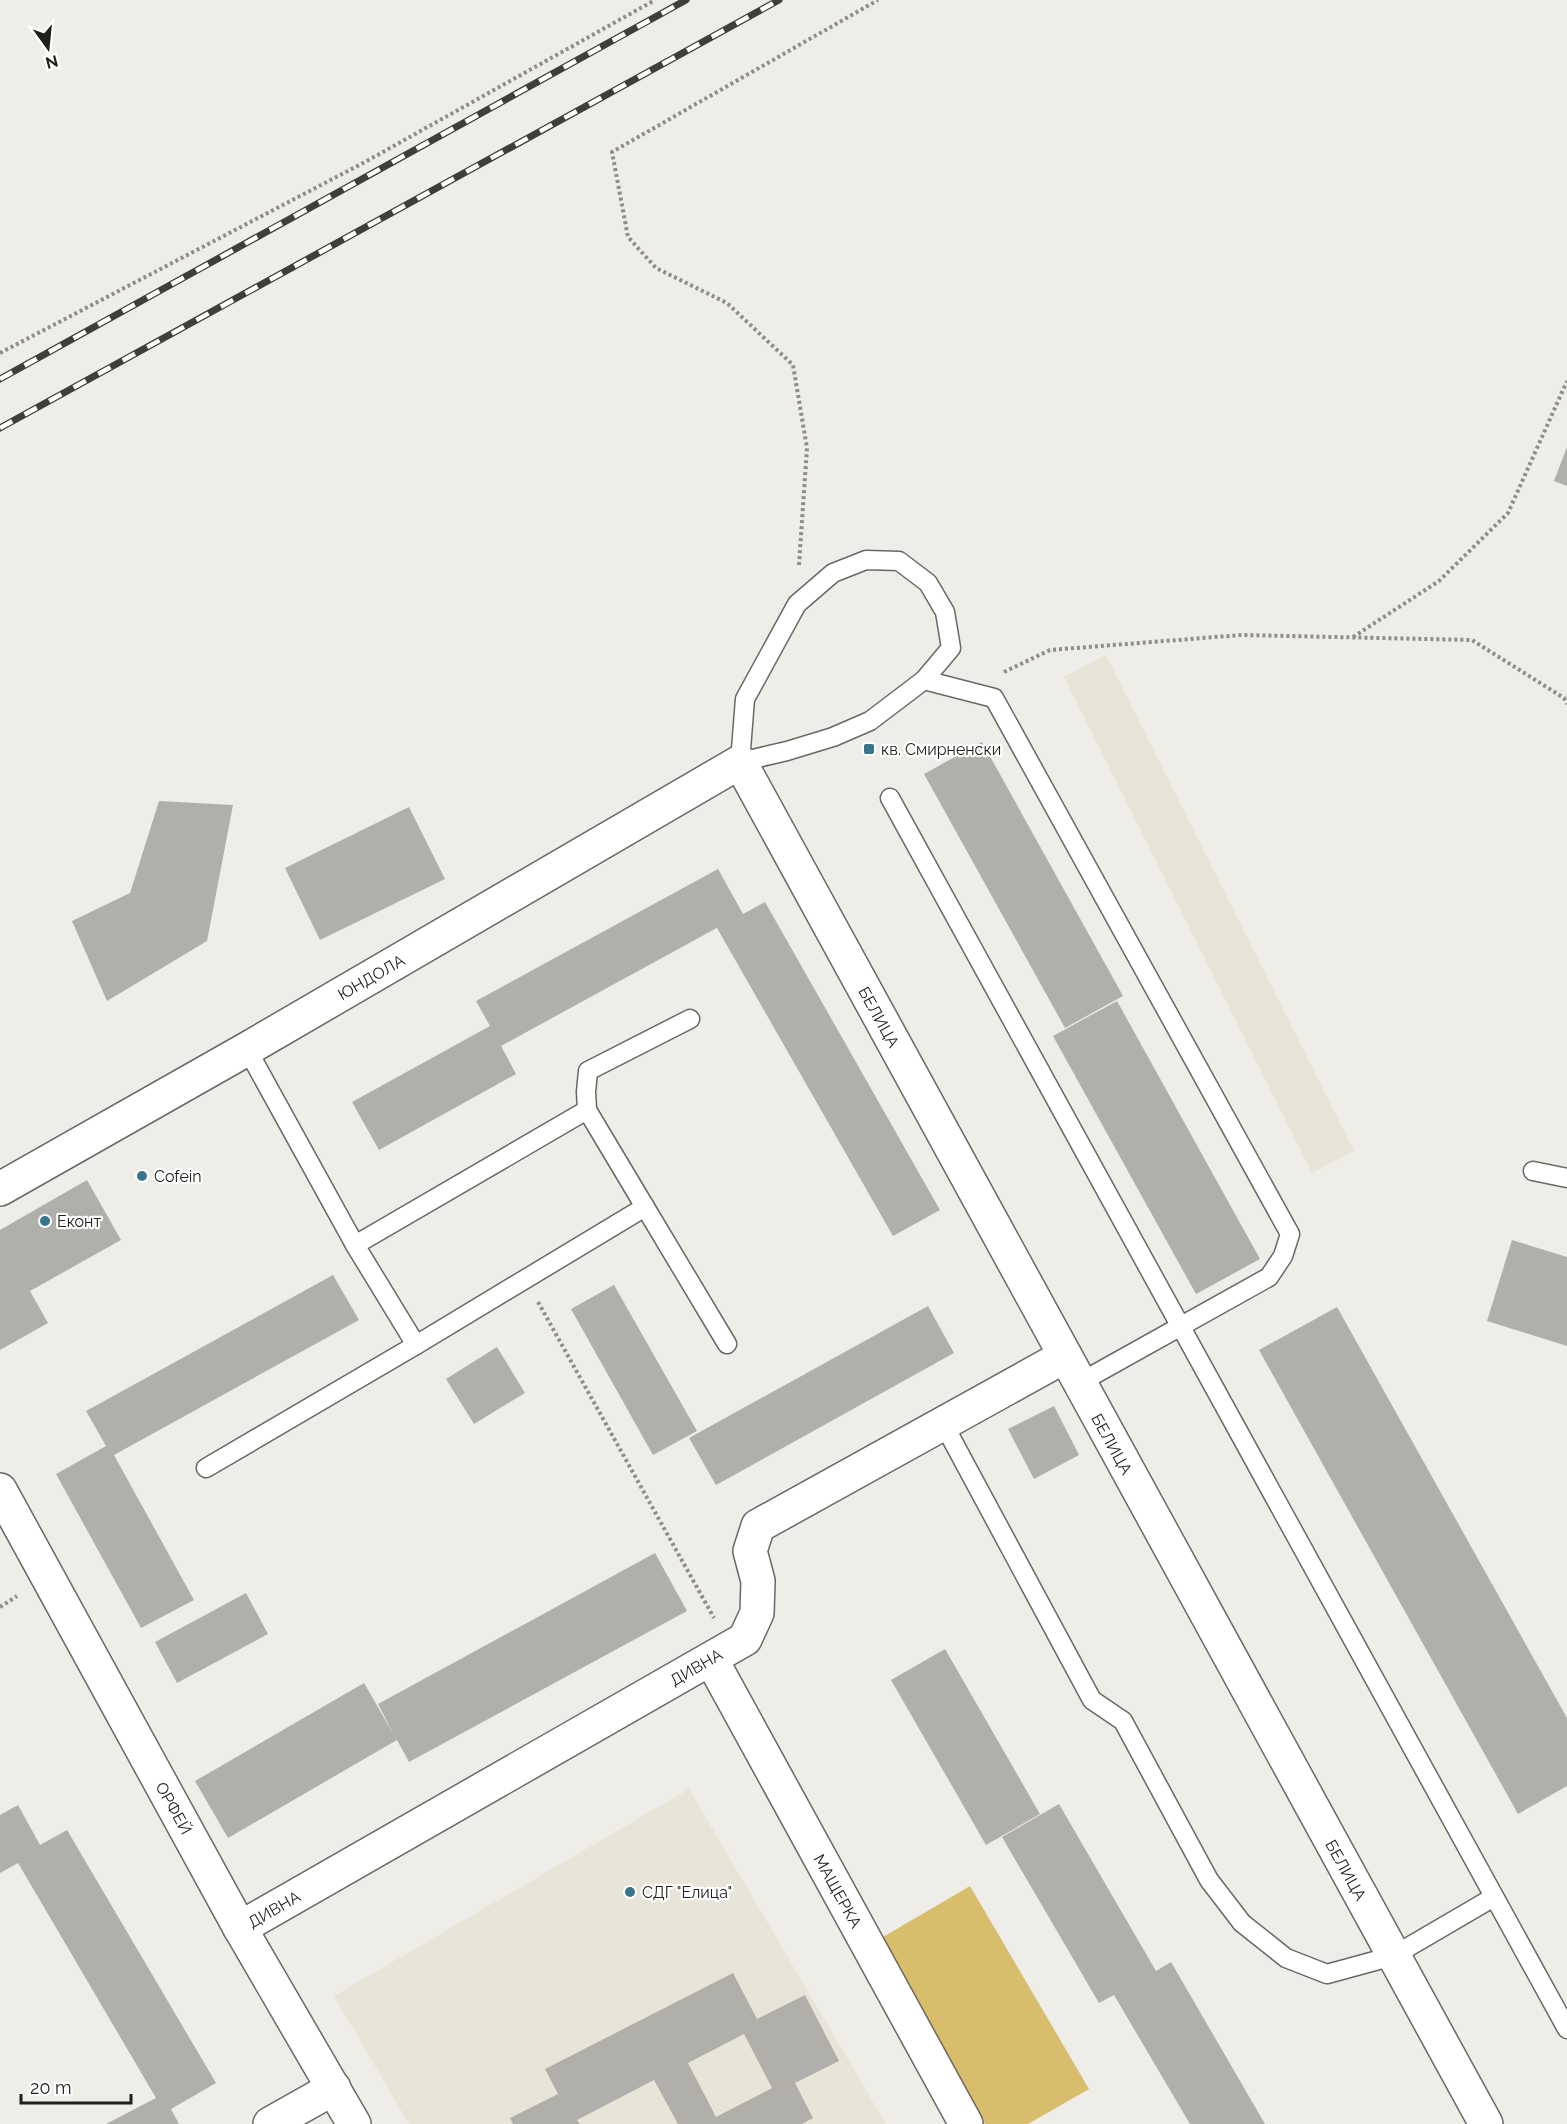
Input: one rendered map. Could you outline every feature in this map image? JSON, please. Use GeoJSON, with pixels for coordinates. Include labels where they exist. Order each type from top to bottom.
{"type":"FeatureCollection","features":[{"type":"Feature","properties":{"kind":"street","name":"ЮНДОЛА"},"geometry":{"type":"LineString","coordinates":[[0,1189],[247,1050],[740,762]]}},
{"type":"Feature","properties":{"kind":"street","name":"БЕЛИЦА"},"geometry":{"type":"LineString","coordinates":[[740,762],[1486,2124]]}},
{"type":"Feature","properties":{"kind":"street","name":"ДИВНА"},"geometry":{"type":"LineString","coordinates":[[240,1928],[745,1639],[757,1613],[758,1581],[750,1551],[758,1526],[943,1423],[1072,1369]]}},
{"type":"Feature","properties":{"kind":"street","name":"ОРФЕЙ"},"geometry":{"type":"LineString","coordinates":[[0,1490],[240,1928],[354,2124]]}},
{"type":"Feature","properties":{"kind":"street","name":"МАЩЕРКА"},"geometry":{"type":"LineString","coordinates":[[720,1653],[966,2124]]}},
{"type":"Feature","properties":{"kind":"street"},"geometry":{"type":"LineString","coordinates":[[270,2124],[334,2088]]}},
{"type":"Feature","properties":{"kind":"lane"},"geometry":{"type":"LineString","coordinates":[[866,560],[899,561],[928,583],[945,612],[951,648],[924,680],[870,721],[832,737],[740,762],[745,699],[797,604],[833,573],[866,560]]}},
{"type":"Feature","properties":{"kind":"lane"},"geometry":{"type":"LineString","coordinates":[[924,680],[994,698],[1290,1234],[1283,1256],[1269,1277],[1180,1326],[1072,1369]]}},
{"type":"Feature","properties":{"kind":"lane"},"geometry":{"type":"LineString","coordinates":[[890,798],[1567,2029]]}},
{"type":"Feature","properties":{"kind":"lane"},"geometry":{"type":"LineString","coordinates":[[690,1019],[588,1071],[587,1110],[726,1344]]}},
{"type":"Feature","properties":{"kind":"lane"},"geometry":{"type":"LineString","coordinates":[[247,1050],[355,1245],[416,1345]]}},
{"type":"Feature","properties":{"kind":"lane"},"geometry":{"type":"LineString","coordinates":[[355,1245],[587,1110]]}},
{"type":"Feature","properties":{"kind":"lane"},"geometry":{"type":"LineString","coordinates":[[1533,1171],[1567,1178]]}},
{"type":"Feature","properties":{"kind":"lane"},"geometry":{"type":"LineString","coordinates":[[206,1468],[645,1207]]}},
{"type":"Feature","properties":{"kind":"lane"},"geometry":{"type":"LineString","coordinates":[[943,1423],[1092,1700],[1123,1721],[1209,1880],[1242,1923],[1286,1958],[1327,1974],[1392,1956],[1494,1897]]}},
{"type":"Feature","properties":{"kind":"path"},"geometry":{"type":"LineString","coordinates":[[0,353],[365,162],[655,0]]}},
{"type":"Feature","properties":{"kind":"path"},"geometry":{"type":"LineString","coordinates":[[797,604],[807,448],[793,365],[727,303],[656,268],[628,237],[612,152],[878,0]]}},
{"type":"Feature","properties":{"kind":"path"},"geometry":{"type":"LineString","coordinates":[[1353,637],[1439,581],[1508,513],[1567,381]]}},
{"type":"Feature","properties":{"kind":"path"},"geometry":{"type":"LineString","coordinates":[[965,690],[1050,650],[1241,635],[1353,637],[1472,640],[1564,698],[1567,704]]}},
{"type":"Feature","properties":{"kind":"path"},"geometry":{"type":"LineString","coordinates":[[525,1279],[720,1653]]}},
{"type":"Feature","properties":{"kind":"shaded area"},"geometry":{"type":"Polygon","coordinates":[[[1106,655],[1354,1151],[1312,1173],[1064,677],[1106,655]]]}},
{"type":"Feature","properties":{"kind":"shaded area","name":"СДГ \"Елица\""},"geometry":{"type":"Polygon","coordinates":[[[689,1789],[886,2124],[409,2124],[334,1996],[689,1789]]]}},
{"type":"Feature","properties":{"kind":"shaded area"},"geometry":{"type":"Polygon","coordinates":[[[970,1886],[1089,2089],[1028,2124],[985,2124],[878,1940],[970,1886]]]}},
{"type":"Feature","properties":{"kind":"building"},"geometry":{"type":"Polygon","coordinates":[[[1567,447],[1567,486],[1554,481],[1567,447]]]}},
{"type":"Feature","properties":{"kind":"building"},"geometry":{"type":"Polygon","coordinates":[[[982,742],[1123,996],[1065,1028],[924,774],[982,742]]]}},
{"type":"Feature","properties":{"kind":"building"},"geometry":{"type":"Polygon","coordinates":[[[159,801],[233,805],[207,941],[107,1001],[72,921],[130,893],[159,801]]]}},
{"type":"Feature","properties":{"kind":"building"},"geometry":{"type":"Polygon","coordinates":[[[409,807],[445,879],[320,940],[285,868],[409,807]]]}},
{"type":"Feature","properties":{"kind":"building"},"geometry":{"type":"Polygon","coordinates":[[[718,869],[743,914],[765,902],[940,1210],[893,1236],[717,928],[724,924],[501,1046],[516,1074],[379,1150],[352,1102],[490,1026],[476,1001],[718,869]]]}},
{"type":"Feature","properties":{"kind":"building"},"geometry":{"type":"Polygon","coordinates":[[[1117,1001],[1260,1259],[1196,1294],[1053,1036],[1117,1001]]]}},
{"type":"Feature","properties":{"kind":"building"},"geometry":{"type":"Polygon","coordinates":[[[87,1180],[121,1240],[30,1291],[48,1323],[0,1350],[0,1230],[87,1180]]]}},
{"type":"Feature","properties":{"kind":"building"},"geometry":{"type":"Polygon","coordinates":[[[1512,1240],[1567,1257],[1567,1346],[1487,1321],[1512,1240]]]}},
{"type":"Feature","properties":{"kind":"building"},"geometry":{"type":"Polygon","coordinates":[[[333,1275],[359,1320],[114,1455],[194,1600],[141,1628],[56,1474],[106,1446],[86,1411],[333,1275]]]}},
{"type":"Feature","properties":{"kind":"building"},"geometry":{"type":"Polygon","coordinates":[[[614,1285],[697,1431],[653,1455],[571,1309],[614,1285]]]}},
{"type":"Feature","properties":{"kind":"building"},"geometry":{"type":"Polygon","coordinates":[[[928,1306],[954,1353],[716,1485],[689,1438],[928,1306]]]}},
{"type":"Feature","properties":{"kind":"building"},"geometry":{"type":"Polygon","coordinates":[[[1337,1307],[1567,1718],[1567,1786],[1518,1814],[1259,1350],[1337,1307]]]}},
{"type":"Feature","properties":{"kind":"building"},"geometry":{"type":"Polygon","coordinates":[[[497,1347],[525,1393],[474,1424],[446,1379],[497,1347]]]}},
{"type":"Feature","properties":{"kind":"building"},"geometry":{"type":"Polygon","coordinates":[[[1054,1406],[1079,1455],[1034,1479],[1008,1429],[1054,1406]]]}},
{"type":"Feature","properties":{"kind":"building"},"geometry":{"type":"Polygon","coordinates":[[[655,1553],[687,1611],[409,1762],[397,1740],[228,1838],[195,1781],[364,1683],[394,1735],[378,1704],[655,1553]]]}},
{"type":"Feature","properties":{"kind":"building"},"geometry":{"type":"Polygon","coordinates":[[[246,1593],[268,1634],[177,1683],[155,1642],[246,1593]]]}},
{"type":"Feature","properties":{"kind":"building"},"geometry":{"type":"Polygon","coordinates":[[[945,1649],[1040,1814],[986,1845],[891,1680],[945,1649]]]}},
{"type":"Feature","properties":{"kind":"building"},"geometry":{"type":"Polygon","coordinates":[[[1059,1804],[1156,1971],[1171,1962],[1265,2124],[1190,2124],[1114,1995],[1099,2003],[1002,1837],[1059,1804]]]}},
{"type":"Feature","properties":{"kind":"building"},"geometry":{"type":"Polygon","coordinates":[[[18,1805],[40,1845],[67,1830],[216,2083],[171,2109],[179,2124],[106,2124],[156,2098],[18,1863],[0,1873],[0,1815],[18,1805]]]}},
{"type":"Feature","properties":{"kind":"building"},"geometry":{"type":"Polygon","coordinates":[[[733,1973],[757,2019],[805,1995],[839,2061],[795,2083],[813,2118],[802,2124],[678,2124],[654,2080],[577,2120],[580,2124],[513,2124],[510,2118],[558,2094],[545,2069],[733,1973]],[[744,2034],[688,2063],[716,2117],[772,2088],[744,2034]]]}},
{"type":"Feature","properties":{"kind":"railway"},"geometry":{"type":"LineString","coordinates":[[0,379],[686,0]]}},
{"type":"Feature","properties":{"kind":"railway"},"geometry":{"type":"LineString","coordinates":[[0,428],[779,0]]}},
{"type":"Feature","properties":{"kind":"place","name":"кв. Смирненски"},"geometry":{"type":"Point","coordinates":[869,749]}},
{"type":"Feature","properties":{"kind":"place","name":"Cofein"},"geometry":{"type":"Point","coordinates":[142,1176]}},
{"type":"Feature","properties":{"kind":"place","name":"Еконт"},"geometry":{"type":"Point","coordinates":[45,1221]}},
{"type":"Feature","properties":{"kind":"place","name":"СДГ \"Елица\""},"geometry":{"type":"Point","coordinates":[630,1892]}}]}
